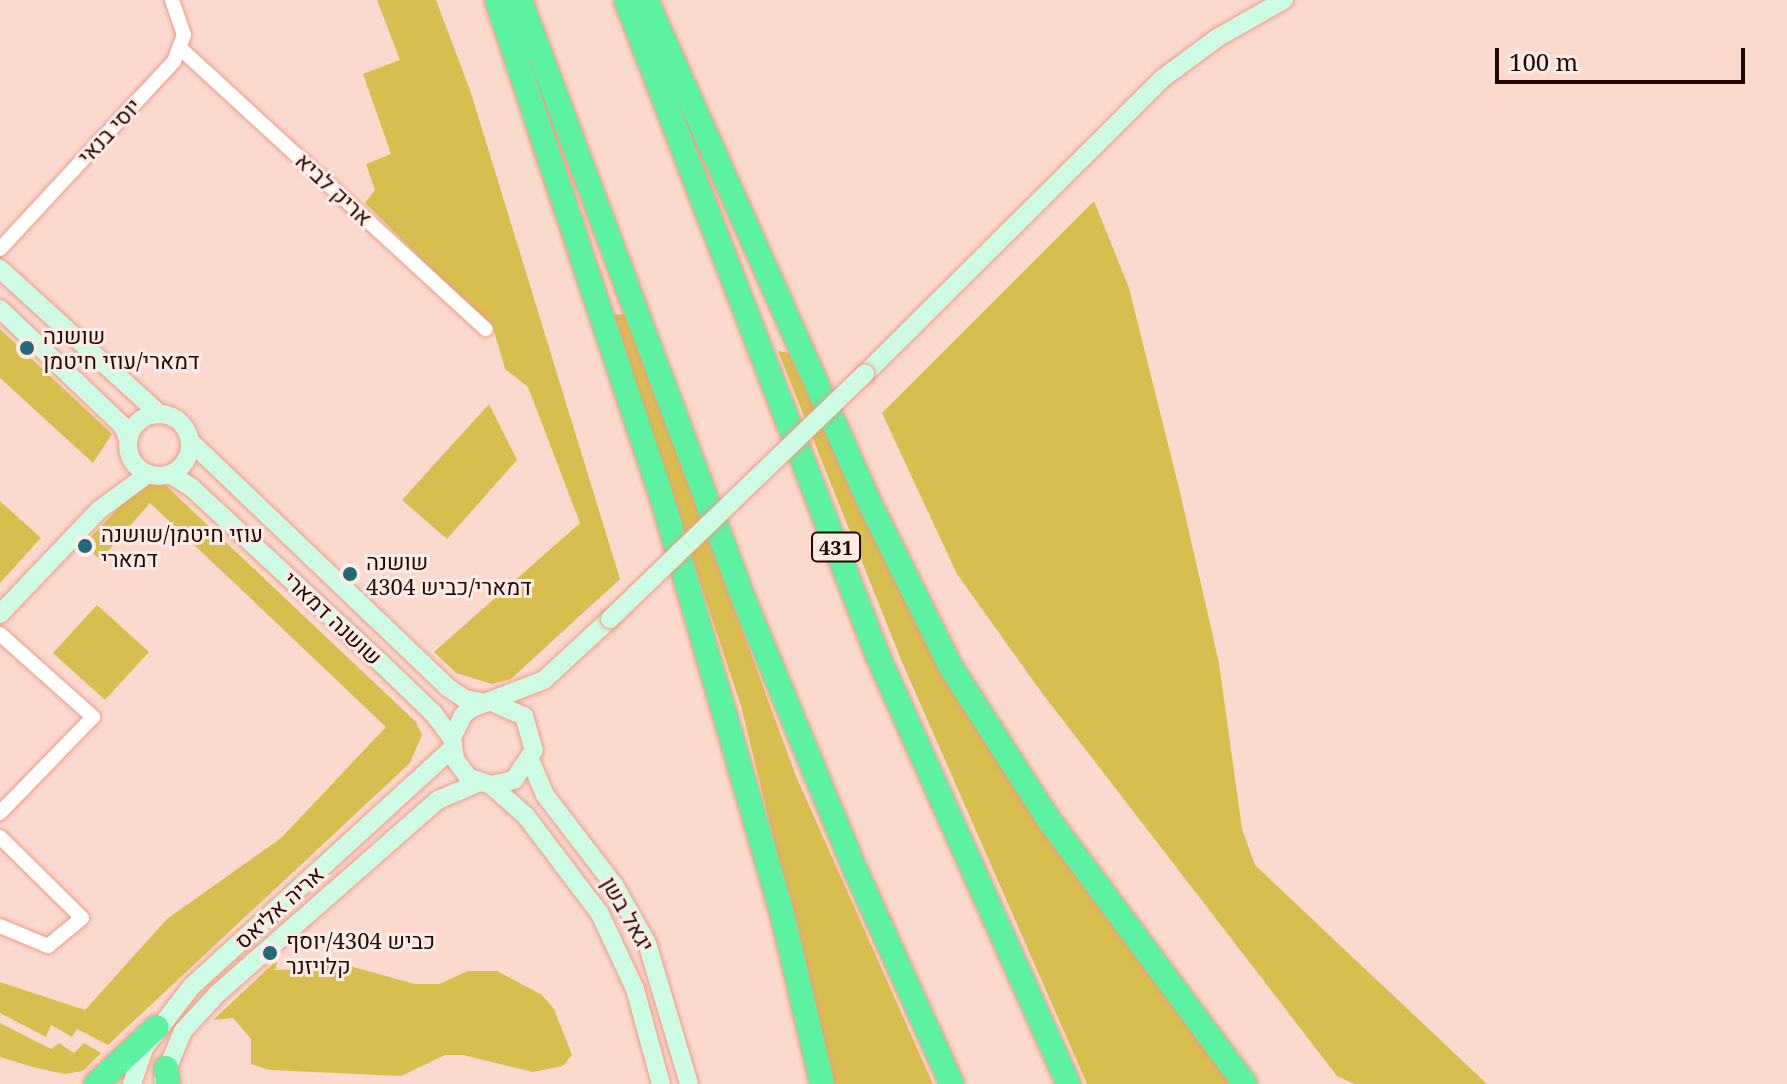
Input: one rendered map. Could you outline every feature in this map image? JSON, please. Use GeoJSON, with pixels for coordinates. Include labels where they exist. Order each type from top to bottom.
{"type":"FeatureCollection","features":[{"type":"Feature","properties":{"kind":"highway"},"geometry":{"type":"LineString","coordinates":[[497,0],[665,508],[813,1029],[822,1084]]}},
{"type":"Feature","properties":{"kind":"highway"},"geometry":{"type":"LineString","coordinates":[[520,0],[744,600],[858,876],[952,1084]]}},
{"type":"Feature","properties":{"kind":"highway","name":"431"},"geometry":{"type":"LineString","coordinates":[[626,0],[877,654],[1068,1084]]}},
{"type":"Feature","properties":{"kind":"highway"},"geometry":{"type":"LineString","coordinates":[[646,0],[870,504],[952,669],[1049,820],[1245,1084]]}},
{"type":"Feature","properties":{"kind":"highway"},"geometry":{"type":"LineString","coordinates":[[96,1084],[157,1027]]}},
{"type":"Feature","properties":{"kind":"highway"},"geometry":{"type":"LineString","coordinates":[[811,1084],[813,1029]]}},
{"type":"Feature","properties":{"kind":"highway"},"geometry":{"type":"LineString","coordinates":[[1209,1033],[1254,1084]]}},
{"type":"Feature","properties":{"kind":"main road"},"geometry":{"type":"LineString","coordinates":[[544,680],[463,715],[452,743],[460,769],[484,784],[514,780],[531,762],[531,726],[536,693],[544,680],[865,374],[1163,78],[1217,38],[1284,0]]}},
{"type":"Feature","properties":{"kind":"main road"},"geometry":{"type":"LineString","coordinates":[[0,269],[158,413],[180,421],[191,442],[183,465],[170,474],[148,474],[99,510],[0,614]]}},
{"type":"Feature","properties":{"kind":"main road"},"geometry":{"type":"LineString","coordinates":[[0,309],[122,425],[131,458],[148,474]]}},
{"type":"Feature","properties":{"kind":"main road"},"geometry":{"type":"LineString","coordinates":[[128,438],[139,420],[158,413]]}},
{"type":"Feature","properties":{"kind":"main road","name":"שושנה דמארי"},"geometry":{"type":"LineString","coordinates":[[191,442],[447,687],[488,703]]}},
{"type":"Feature","properties":{"kind":"main road"},"geometry":{"type":"LineString","coordinates":[[99,510],[131,458]]}},
{"type":"Feature","properties":{"kind":"main road","name":"שושנה דמארי"},"geometry":{"type":"LineString","coordinates":[[170,474],[191,487],[380,662],[433,713],[452,743]]}},
{"type":"Feature","properties":{"kind":"main road"},"geometry":{"type":"LineString","coordinates":[[488,703],[515,709],[531,726]]}},
{"type":"Feature","properties":{"kind":"main road","name":"אריה אליאס"},"geometry":{"type":"LineString","coordinates":[[132,1084],[157,1027],[191,987],[452,743]]}},
{"type":"Feature","properties":{"kind":"main road","name":"יגאל בשן"},"geometry":{"type":"LineString","coordinates":[[531,762],[545,795],[614,885],[647,943],[689,1084]]}},
{"type":"Feature","properties":{"kind":"main road","name":"אריה אליאס"},"geometry":{"type":"LineString","coordinates":[[165,1079],[183,1031],[218,993],[438,800],[484,784]]}},
{"type":"Feature","properties":{"kind":"main road","name":"יגאל בשן"},"geometry":{"type":"LineString","coordinates":[[484,784],[526,816],[600,914],[635,989],[661,1084]]}},
{"type":"Feature","properties":{"kind":"street"},"geometry":{"type":"LineString","coordinates":[[172,0],[184,35],[181,49]]}},
{"type":"Feature","properties":{"kind":"street","name":"יוסי בנאי"},"geometry":{"type":"LineString","coordinates":[[0,249],[181,49]]}},
{"type":"Feature","properties":{"kind":"street","name":"אריק לביא"},"geometry":{"type":"LineString","coordinates":[[181,49],[486,329]]}},
{"type":"Feature","properties":{"kind":"street"},"geometry":{"type":"LineString","coordinates":[[0,634],[93,717],[0,813]]}},
{"type":"Feature","properties":{"kind":"street"},"geometry":{"type":"LineString","coordinates":[[0,837],[82,918],[48,946],[0,926]]}},
{"type":"Feature","properties":{"kind":"shaded area"},"geometry":{"type":"Polygon","coordinates":[[[377,0],[436,0],[471,93],[620,579],[511,679],[492,684],[456,673],[434,652],[580,523],[528,387],[505,369],[494,331],[365,203],[375,190],[366,164],[391,154],[363,74],[400,60],[377,0]]]}},
{"type":"Feature","properties":{"kind":"shaded area"},"geometry":{"type":"Polygon","coordinates":[[[1094,201],[1129,288],[1179,488],[1219,663],[1242,829],[1255,865],[1487,1084],[1354,1084],[1337,1076],[1042,693],[957,574],[882,413],[1094,201]]]}},
{"type":"Feature","properties":{"kind":"shaded area"},"geometry":{"type":"Polygon","coordinates":[[[626,314],[796,776],[933,1084],[834,1084],[741,706],[611,315],[626,314]]]}},
{"type":"Feature","properties":{"kind":"shaded area"},"geometry":{"type":"Polygon","coordinates":[[[0,329],[112,434],[93,463],[0,378],[0,329]]]}},
{"type":"Feature","properties":{"kind":"shaded area"},"geometry":{"type":"Polygon","coordinates":[[[778,351],[789,353],[867,521],[1230,1084],[1087,1084],[902,662],[778,351]]]}},
{"type":"Feature","properties":{"kind":"shaded area"},"geometry":{"type":"Polygon","coordinates":[[[489,404],[517,460],[447,539],[402,500],[489,404]]]}},
{"type":"Feature","properties":{"kind":"shaded area"},"geometry":{"type":"Polygon","coordinates":[[[157,477],[416,722],[422,735],[410,763],[108,1045],[77,1029],[72,1037],[51,1025],[46,1037],[0,1013],[0,982],[85,1010],[167,919],[281,838],[386,727],[150,503],[100,560],[84,544],[133,493],[157,477]]]}},
{"type":"Feature","properties":{"kind":"shaded area"},"geometry":{"type":"Polygon","coordinates":[[[0,501],[41,538],[0,583],[0,501]]]}},
{"type":"Feature","properties":{"kind":"shaded area"},"geometry":{"type":"Polygon","coordinates":[[[97,605],[149,652],[105,700],[53,653],[97,605]]]}},
{"type":"Feature","properties":{"kind":"shaded area"},"geometry":{"type":"Polygon","coordinates":[[[278,959],[275,970],[302,969],[314,963],[346,965],[415,984],[439,984],[468,971],[497,971],[542,995],[554,1009],[572,1055],[563,1066],[533,1072],[463,1055],[445,1055],[401,1076],[269,1070],[251,1064],[251,1039],[233,1018],[213,1020],[278,959]]]}},
{"type":"Feature","properties":{"kind":"shaded area"},"geometry":{"type":"Polygon","coordinates":[[[0,1023],[51,1049],[59,1043],[74,1053],[84,1043],[101,1053],[83,1071],[64,1074],[33,1067],[0,1057],[0,1023]]]}},
{"type":"Feature","properties":{"kind":"place","name":"שושנה דמארי/עוזי חיטמן"},"geometry":{"type":"Point","coordinates":[27,348]}},
{"type":"Feature","properties":{"kind":"place","name":"עוזי חיטמן/שושנה דמארי"},"geometry":{"type":"Point","coordinates":[85,546]}},
{"type":"Feature","properties":{"kind":"place","name":"שושנה דמארי/כביש 4304"},"geometry":{"type":"Point","coordinates":[350,574]}},
{"type":"Feature","properties":{"kind":"place","name":"כביש 4304/יוסף קלויזנר"},"geometry":{"type":"Point","coordinates":[270,953]}}]}
